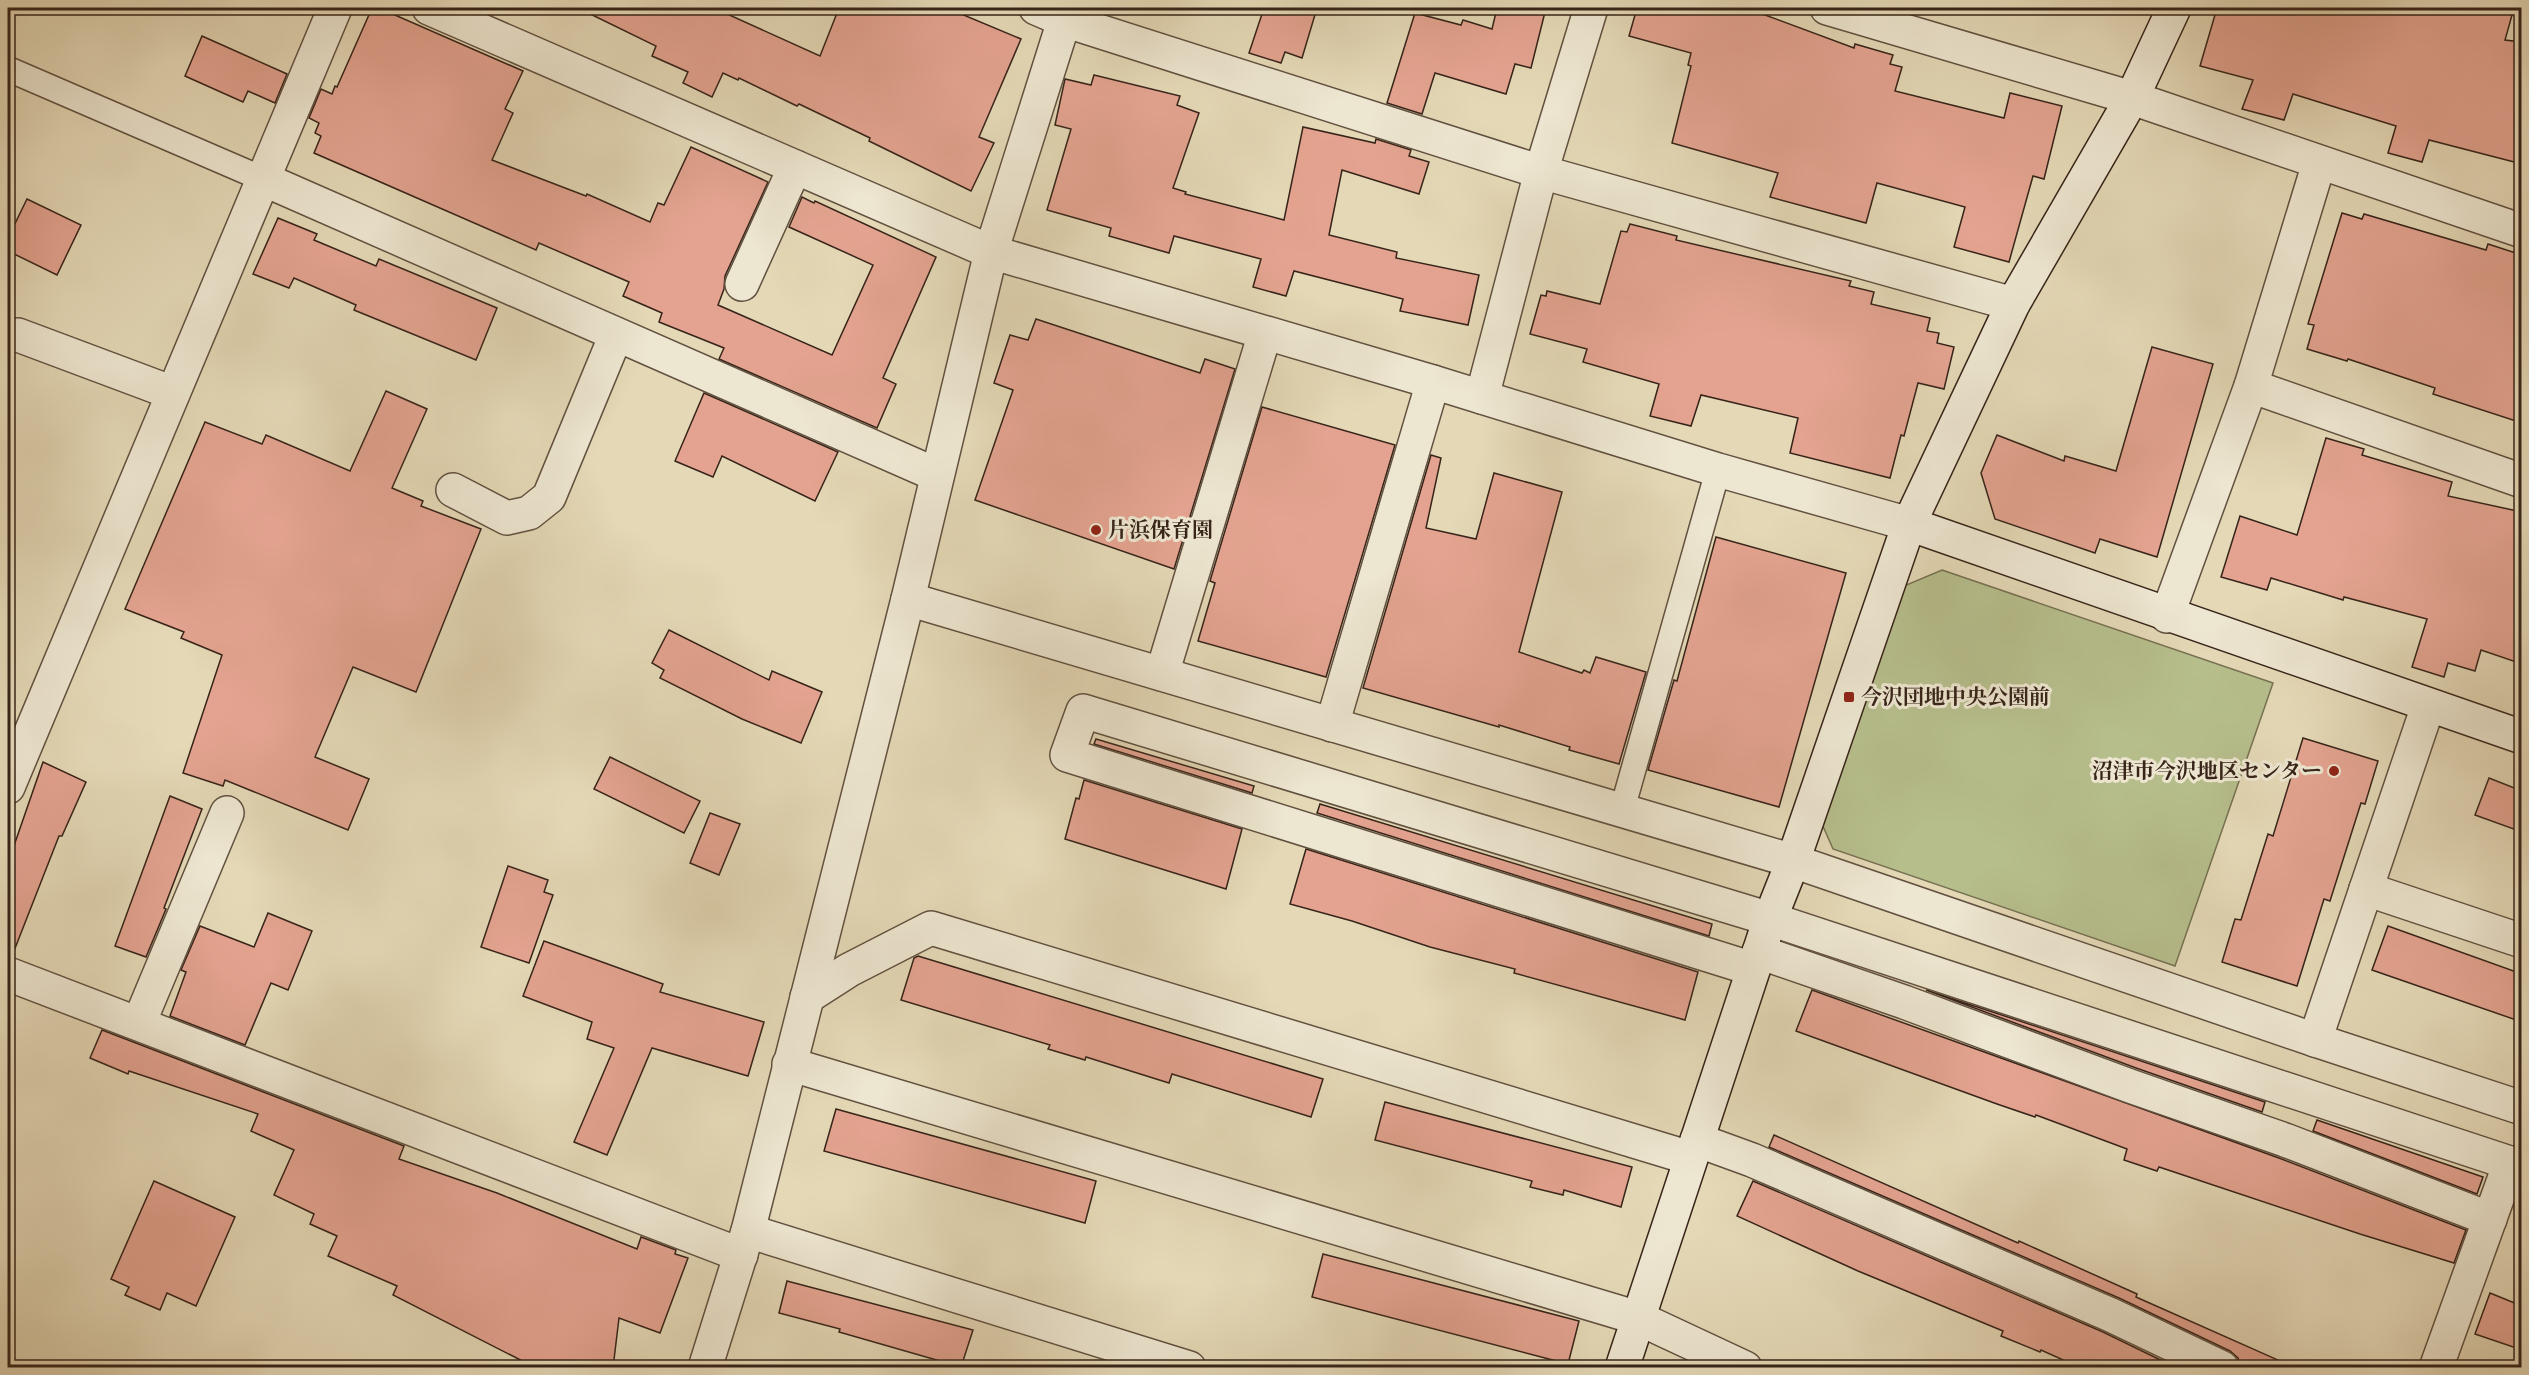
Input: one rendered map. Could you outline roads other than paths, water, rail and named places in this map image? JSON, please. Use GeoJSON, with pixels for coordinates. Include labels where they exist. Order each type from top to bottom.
{"type":"FeatureCollection","features":[{"type":"Feature","properties":{"kind":"street"},"geometry":{"type":"LineString","coordinates":[[8,787],[335,8]]}},
{"type":"Feature","properties":{"kind":"street"},"geometry":{"type":"LineString","coordinates":[[429,8],[991,252],[1433,382],[1718,470],[1909,524],[2167,616],[2522,737]]}},
{"type":"Feature","properties":{"kind":"street"},"geometry":{"type":"LineString","coordinates":[[1482,397],[1540,172],[1591,8]]}},
{"type":"Feature","properties":{"kind":"street"},"geometry":{"type":"LineString","coordinates":[[1827,8],[2132,98],[2522,231]]}},
{"type":"Feature","properties":{"kind":"street"},"geometry":{"type":"LineString","coordinates":[[1622,1368],[1770,919],[1793,861],[1909,524],[2013,304],[2132,98],[2174,8]]}},
{"type":"Feature","properties":{"kind":"street"},"geometry":{"type":"LineString","coordinates":[[705,1368],[744,1243],[908,599],[991,252],[1056,12],[1540,172],[2013,304]]}},
{"type":"Feature","properties":{"kind":"street"},"geometry":{"type":"LineString","coordinates":[[2167,616],[2251,386],[2319,163]]}},
{"type":"Feature","properties":{"kind":"street"},"geometry":{"type":"LineString","coordinates":[[742,284],[795,167]]}},
{"type":"Feature","properties":{"kind":"street"},"geometry":{"type":"LineString","coordinates":[[263,179],[938,475]]}},
{"type":"Feature","properties":{"kind":"street"},"geometry":{"type":"LineString","coordinates":[[1162,674],[1265,333]]}},
{"type":"Feature","properties":{"kind":"street"},"geometry":{"type":"LineString","coordinates":[[18,335],[173,393]]}},
{"type":"Feature","properties":{"kind":"street"},"geometry":{"type":"LineString","coordinates":[[453,490],[507,518],[530,513],[549,497],[616,335]]}},
{"type":"Feature","properties":{"kind":"street"},"geometry":{"type":"LineString","coordinates":[[1332,724],[1433,382]]}},
{"type":"Feature","properties":{"kind":"street"},"geometry":{"type":"LineString","coordinates":[[2251,386],[2522,481]]}},
{"type":"Feature","properties":{"kind":"street"},"geometry":{"type":"LineString","coordinates":[[908,599],[1793,861],[2315,1040],[2522,1108]]}},
{"type":"Feature","properties":{"kind":"street"},"geometry":{"type":"LineString","coordinates":[[2315,1040],[2428,706]]}},
{"type":"Feature","properties":{"kind":"street"},"geometry":{"type":"LineString","coordinates":[[2436,1368],[2490,1219],[2516,1165],[1770,919],[1083,711],[1067,755],[1756,961],[1904,1002],[2285,1140],[2490,1219]]}},
{"type":"Feature","properties":{"kind":"street"},"geometry":{"type":"LineString","coordinates":[[139,1023],[227,813]]}},
{"type":"Feature","properties":{"kind":"street"},"geometry":{"type":"LineString","coordinates":[[2366,889],[2522,942]]}},
{"type":"Feature","properties":{"kind":"street"},"geometry":{"type":"LineString","coordinates":[[807,997],[849,970],[931,928],[1694,1149],[1752,1160],[2101,1310],[2222,1368]]}},
{"type":"Feature","properties":{"kind":"street"},"geometry":{"type":"LineString","coordinates":[[8,974],[744,1243],[1189,1368]]}},
{"type":"Feature","properties":{"kind":"street"},"geometry":{"type":"LineString","coordinates":[[789,1064],[1638,1318],[1745,1368]]}},
{"type":"Feature","properties":{"kind":"lane"},"geometry":{"type":"LineString","coordinates":[[8,69],[263,179]]}},
{"type":"Feature","properties":{"kind":"lane"},"geometry":{"type":"LineString","coordinates":[[1622,810],[1718,470]]}},
{"type":"Feature","properties":{"kind":"place","name":"片浜保育園"},"geometry":{"type":"Point","coordinates":[1096,530]}},
{"type":"Feature","properties":{"kind":"place","name":"今沢団地中央公園前"},"geometry":{"type":"Point","coordinates":[1849,697]}},
{"type":"Feature","properties":{"kind":"place","name":"沼津市今沢地区センター"},"geometry":{"type":"Point","coordinates":[2334,771]}}]}
